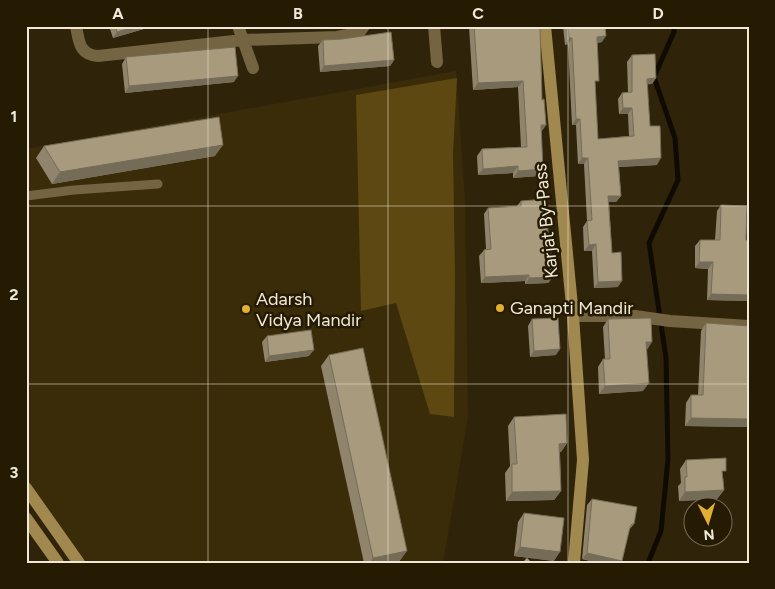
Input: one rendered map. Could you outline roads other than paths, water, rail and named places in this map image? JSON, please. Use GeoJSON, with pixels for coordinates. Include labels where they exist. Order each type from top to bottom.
{"type":"FeatureCollection","features":[{"type":"Feature","properties":{"kind":"main road","name":"Karjat By-Pass"},"geometry":{"type":"LineString","coordinates":[[545,26],[573,316],[583,460],[574,563]]}},
{"type":"Feature","properties":{"kind":"main road"},"geometry":{"type":"LineString","coordinates":[[26,488],[79,563]]}},
{"type":"Feature","properties":{"kind":"main road"},"geometry":{"type":"LineString","coordinates":[[26,518],[58,563]]}},
{"type":"Feature","properties":{"kind":"street"},"geometry":{"type":"LineString","coordinates":[[76,26],[79,43],[83,51],[90,56],[243,40],[337,37],[359,33],[364,26]]}},
{"type":"Feature","properties":{"kind":"street"},"geometry":{"type":"LineString","coordinates":[[238,26],[253,68]]}},
{"type":"Feature","properties":{"kind":"street"},"geometry":{"type":"LineString","coordinates":[[434,26],[437,62]]}},
{"type":"Feature","properties":{"kind":"street"},"geometry":{"type":"LineString","coordinates":[[573,316],[635,316],[670,321],[749,326]]}},
{"type":"Feature","properties":{"kind":"lane"},"geometry":{"type":"LineString","coordinates":[[26,196],[74,190],[158,184]]}},
{"type":"Feature","properties":{"kind":"waterway"},"geometry":{"type":"LineString","coordinates":[[648,563],[661,531],[668,459],[666,358],[649,243],[678,180],[675,138],[654,77],[674,32],[674,26]]}},
{"type":"Feature","properties":{"kind":"place","name":"Ganapti Mandir"},"geometry":{"type":"Point","coordinates":[500,308]}},
{"type":"Feature","properties":{"kind":"place","name":"Adarsh Vidya Mandir"},"geometry":{"type":"Point","coordinates":[246,309]}}]}
